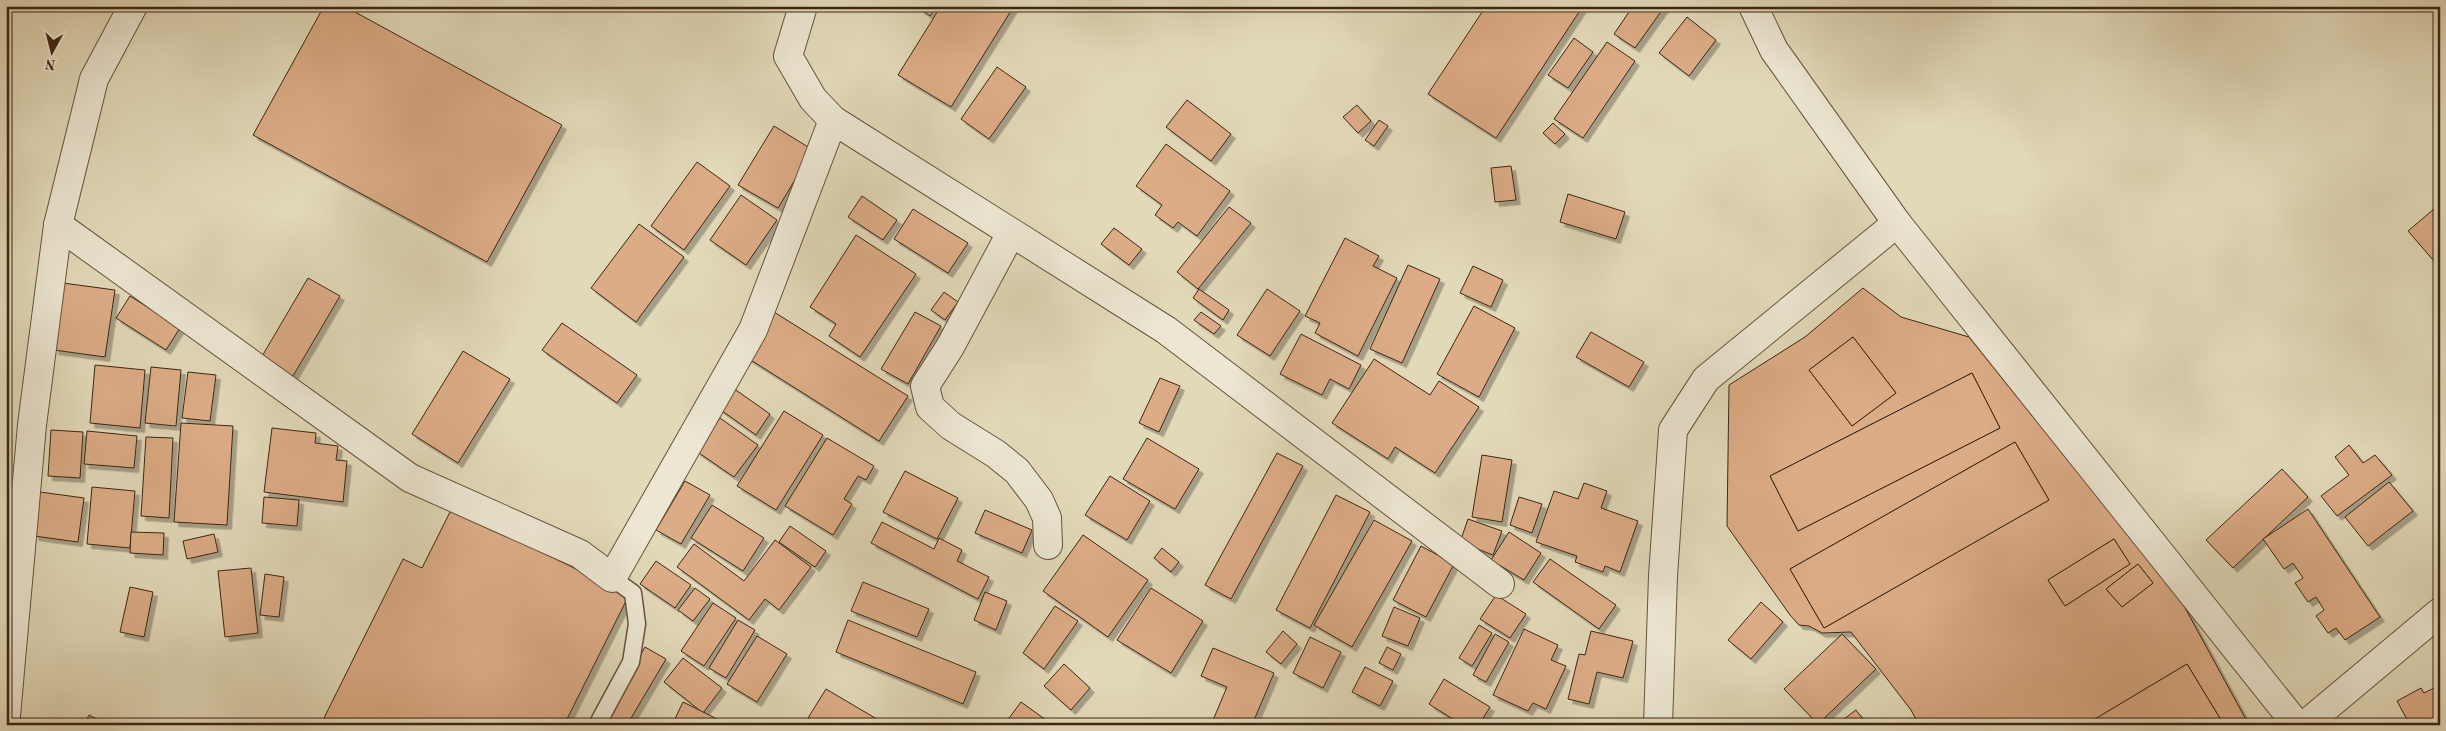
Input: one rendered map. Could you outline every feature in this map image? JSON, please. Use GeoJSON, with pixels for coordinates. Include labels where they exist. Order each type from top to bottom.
{"type":"FeatureCollection","features":[{"type":"Feature","properties":{"kind":"street"},"geometry":{"type":"LineString","coordinates":[[6,716],[13,548],[32,425],[58,224],[94,79],[133,6]]}},
{"type":"Feature","properties":{"kind":"street"},"geometry":{"type":"LineString","coordinates":[[802,6],[788,56],[813,99],[833,120],[1166,330],[1500,584]]}},
{"type":"Feature","properties":{"kind":"street"},"geometry":{"type":"LineString","coordinates":[[1753,6],[1774,50],[1897,223],[2296,725]]}},
{"type":"Feature","properties":{"kind":"street"},"geometry":{"type":"LineString","coordinates":[[58,224],[410,478],[580,554],[612,578],[753,330],[833,120]]}},
{"type":"Feature","properties":{"kind":"street"},"geometry":{"type":"LineString","coordinates":[[1658,725],[1663,576],[1673,430],[1706,379],[1897,223]]}},
{"type":"Feature","properties":{"kind":"street"},"geometry":{"type":"LineString","coordinates":[[1011,232],[950,347],[925,386],[930,407],[950,426],[996,454],[1018,471],[1039,500],[1047,518],[1048,545]]}},
{"type":"Feature","properties":{"kind":"street"},"geometry":{"type":"LineString","coordinates":[[2305,725],[2440,612]]}},
{"type":"Feature","properties":{"kind":"lane"},"geometry":{"type":"LineString","coordinates":[[597,725],[631,662],[637,624],[633,593],[612,578]]}},
{"type":"Feature","properties":{"kind":"building"},"geometry":{"type":"Polygon","coordinates":[[[324,6],[344,6],[562,125],[487,262],[253,135],[324,6]]]}},
{"type":"Feature","properties":{"kind":"building"},"geometry":{"type":"Polygon","coordinates":[[[916,6],[936,6],[930,16],[916,6]]]}},
{"type":"Feature","properties":{"kind":"building"},"geometry":{"type":"Polygon","coordinates":[[[941,6],[1014,6],[951,107],[898,75],[941,6]]]}},
{"type":"Feature","properties":{"kind":"building"},"geometry":{"type":"Polygon","coordinates":[[[1486,6],[1583,6],[1496,138],[1428,94],[1486,6]]]}},
{"type":"Feature","properties":{"kind":"building"},"geometry":{"type":"Polygon","coordinates":[[[1633,6],[1665,6],[1635,48],[1614,34],[1633,6]]]}},
{"type":"Feature","properties":{"kind":"building"},"geometry":{"type":"Polygon","coordinates":[[[1687,17],[1716,40],[1689,76],[1659,53],[1687,17]]]}},
{"type":"Feature","properties":{"kind":"building"},"geometry":{"type":"Polygon","coordinates":[[[1574,38],[1593,52],[1568,88],[1548,75],[1574,38]]]}},
{"type":"Feature","properties":{"kind":"building"},"geometry":{"type":"Polygon","coordinates":[[[1607,42],[1635,61],[1583,138],[1554,119],[1607,42]]]}},
{"type":"Feature","properties":{"kind":"building"},"geometry":{"type":"Polygon","coordinates":[[[997,67],[1026,87],[989,139],[961,119],[997,67]]]}},
{"type":"Feature","properties":{"kind":"building"},"geometry":{"type":"Polygon","coordinates":[[[1187,100],[1231,134],[1211,161],[1166,127],[1187,100]]]}},
{"type":"Feature","properties":{"kind":"building"},"geometry":{"type":"Polygon","coordinates":[[[1357,105],[1371,121],[1358,133],[1343,117],[1357,105]]]}},
{"type":"Feature","properties":{"kind":"building"},"geometry":{"type":"Polygon","coordinates":[[[1379,120],[1388,126],[1374,146],[1365,140],[1379,120]]]}},
{"type":"Feature","properties":{"kind":"building"},"geometry":{"type":"Polygon","coordinates":[[[1553,123],[1565,134],[1555,144],[1543,133],[1553,123]]]}},
{"type":"Feature","properties":{"kind":"building"},"geometry":{"type":"Polygon","coordinates":[[[774,126],[813,150],[778,208],[738,185],[774,126]]]}},
{"type":"Feature","properties":{"kind":"building"},"geometry":{"type":"Polygon","coordinates":[[[1166,144],[1230,191],[1197,236],[1178,222],[1173,228],[1155,215],[1162,205],[1136,186],[1166,144]]]}},
{"type":"Feature","properties":{"kind":"building"},"geometry":{"type":"Polygon","coordinates":[[[697,162],[730,186],[684,250],[651,226],[697,162]]]}},
{"type":"Feature","properties":{"kind":"building"},"geometry":{"type":"Polygon","coordinates":[[[1511,166],[1516,200],[1495,202],[1491,168],[1511,166]]]}},
{"type":"Feature","properties":{"kind":"building"},"geometry":{"type":"Polygon","coordinates":[[[1568,194],[1625,212],[1616,239],[1560,222],[1568,194]]]}},
{"type":"Feature","properties":{"kind":"building"},"geometry":{"type":"Polygon","coordinates":[[[741,195],[777,220],[746,265],[710,240],[741,195]]]}},
{"type":"Feature","properties":{"kind":"building"},"geometry":{"type":"Polygon","coordinates":[[[862,196],[897,220],[883,240],[848,217],[862,196]]]}},
{"type":"Feature","properties":{"kind":"building"},"geometry":{"type":"Polygon","coordinates":[[[1229,207],[1251,223],[1198,289],[1177,272],[1229,207]]]}},
{"type":"Feature","properties":{"kind":"building"},"geometry":{"type":"Polygon","coordinates":[[[913,209],[968,243],[948,273],[894,239],[913,209]]]}},
{"type":"Feature","properties":{"kind":"building"},"geometry":{"type":"Polygon","coordinates":[[[2434,209],[2440,216],[2440,268],[2408,231],[2434,209]]]}},
{"type":"Feature","properties":{"kind":"building"},"geometry":{"type":"Polygon","coordinates":[[[639,224],[684,257],[636,322],[591,288],[639,224]]]}},
{"type":"Feature","properties":{"kind":"building"},"geometry":{"type":"Polygon","coordinates":[[[1114,228],[1142,249],[1129,265],[1101,244],[1114,228]]]}},
{"type":"Feature","properties":{"kind":"building"},"geometry":{"type":"Polygon","coordinates":[[[856,235],[916,274],[860,357],[829,336],[836,324],[810,307],[856,235]]]}},
{"type":"Feature","properties":{"kind":"building"},"geometry":{"type":"Polygon","coordinates":[[[1345,238],[1379,256],[1373,266],[1397,278],[1358,356],[1315,333],[1320,323],[1305,316],[1345,238]]]}},
{"type":"Feature","properties":{"kind":"building"},"geometry":{"type":"Polygon","coordinates":[[[1408,265],[1440,279],[1402,363],[1370,349],[1408,265]]]}},
{"type":"Feature","properties":{"kind":"building"},"geometry":{"type":"Polygon","coordinates":[[[1473,266],[1503,280],[1491,307],[1460,293],[1473,266]]]}},
{"type":"Feature","properties":{"kind":"building"},"geometry":{"type":"Polygon","coordinates":[[[308,278],[340,296],[293,376],[261,358],[308,278]]]}},
{"type":"Feature","properties":{"kind":"building"},"geometry":{"type":"Polygon","coordinates":[[[63,283],[115,290],[105,357],[54,350],[63,283]]]}},
{"type":"Feature","properties":{"kind":"building"},"geometry":{"type":"Polygon","coordinates":[[[1863,288],[1901,317],[1969,337],[2066,458],[2119,516],[2166,573],[2249,725],[2213,725],[2221,720],[2187,664],[2085,725],[1919,725],[1911,710],[1851,632],[1822,633],[1809,626],[1799,625],[1727,526],[1729,385],[1805,337],[1863,288]],[[1853,337],[1809,370],[1852,426],[1896,393],[1853,337]],[[1972,373],[1770,476],[1798,531],[2000,428],[1972,373]],[[2015,442],[1790,569],[1824,628],[2049,500],[2015,442]],[[2114,539],[2048,580],[2065,606],[2130,564],[2114,539]],[[2138,564],[2106,589],[2122,607],[2153,583],[2138,564]]]}},
{"type":"Feature","properties":{"kind":"building"},"geometry":{"type":"Polygon","coordinates":[[[1199,289],[1229,310],[1223,320],[1193,298],[1199,289]]]}},
{"type":"Feature","properties":{"kind":"building"},"geometry":{"type":"Polygon","coordinates":[[[1267,289],[1300,311],[1270,356],[1237,335],[1267,289]]]}},
{"type":"Feature","properties":{"kind":"building"},"geometry":{"type":"Polygon","coordinates":[[[944,292],[958,302],[945,320],[931,310],[944,292]]]}},
{"type":"Feature","properties":{"kind":"building"},"geometry":{"type":"Polygon","coordinates":[[[130,296],[180,328],[166,350],[116,318],[130,296]]]}},
{"type":"Feature","properties":{"kind":"building"},"geometry":{"type":"Polygon","coordinates":[[[1474,306],[1515,328],[1479,397],[1437,374],[1474,306]]]}},
{"type":"Feature","properties":{"kind":"building"},"geometry":{"type":"Polygon","coordinates":[[[774,312],[908,396],[879,441],[746,357],[774,312]]]}},
{"type":"Feature","properties":{"kind":"building"},"geometry":{"type":"Polygon","coordinates":[[[915,312],[941,326],[908,384],[881,369],[915,312]]]}},
{"type":"Feature","properties":{"kind":"building"},"geometry":{"type":"Polygon","coordinates":[[[1201,312],[1221,326],[1214,334],[1194,320],[1201,312]]]}},
{"type":"Feature","properties":{"kind":"building"},"geometry":{"type":"Polygon","coordinates":[[[562,323],[637,375],[617,403],[542,350],[562,323]]]}},
{"type":"Feature","properties":{"kind":"building"},"geometry":{"type":"Polygon","coordinates":[[[1591,332],[1644,362],[1629,387],[1576,357],[1591,332]]]}},
{"type":"Feature","properties":{"kind":"building"},"geometry":{"type":"Polygon","coordinates":[[[1301,334],[1361,365],[1349,389],[1330,379],[1322,395],[1280,374],[1301,334]]]}},
{"type":"Feature","properties":{"kind":"building"},"geometry":{"type":"Polygon","coordinates":[[[1853,337],[1896,393],[1852,426],[1809,370],[1853,337]]]}},
{"type":"Feature","properties":{"kind":"building"},"geometry":{"type":"Polygon","coordinates":[[[463,351],[510,379],[458,463],[412,434],[463,351]]]}},
{"type":"Feature","properties":{"kind":"building"},"geometry":{"type":"Polygon","coordinates":[[[1374,359],[1430,395],[1439,381],[1479,407],[1435,473],[1395,447],[1388,459],[1332,423],[1374,359]]]}},
{"type":"Feature","properties":{"kind":"building"},"geometry":{"type":"Polygon","coordinates":[[[95,365],[145,370],[140,428],[90,423],[95,365]]]}},
{"type":"Feature","properties":{"kind":"building"},"geometry":{"type":"Polygon","coordinates":[[[151,367],[181,370],[176,426],[145,423],[151,367]]]}},
{"type":"Feature","properties":{"kind":"building"},"geometry":{"type":"Polygon","coordinates":[[[188,372],[216,375],[210,421],[182,418],[188,372]]]}},
{"type":"Feature","properties":{"kind":"building"},"geometry":{"type":"Polygon","coordinates":[[[1972,373],[2000,428],[1798,531],[1770,476],[1972,373]]]}},
{"type":"Feature","properties":{"kind":"building"},"geometry":{"type":"Polygon","coordinates":[[[1160,378],[1180,386],[1159,432],[1139,423],[1160,378]]]}},
{"type":"Feature","properties":{"kind":"building"},"geometry":{"type":"Polygon","coordinates":[[[733,388],[770,414],[756,435],[718,408],[733,388]]]}},
{"type":"Feature","properties":{"kind":"building"},"geometry":{"type":"Polygon","coordinates":[[[784,411],[823,435],[776,510],[737,486],[784,411]]]}},
{"type":"Feature","properties":{"kind":"building"},"geometry":{"type":"Polygon","coordinates":[[[720,418],[758,445],[734,477],[696,451],[720,418]]]}},
{"type":"Feature","properties":{"kind":"building"},"geometry":{"type":"Polygon","coordinates":[[[181,423],[233,426],[227,525],[174,522],[181,423]]]}},
{"type":"Feature","properties":{"kind":"building"},"geometry":{"type":"Polygon","coordinates":[[[272,428],[316,433],[315,443],[338,446],[336,460],[347,461],[343,502],[264,492],[272,428]]]}},
{"type":"Feature","properties":{"kind":"building"},"geometry":{"type":"Polygon","coordinates":[[[51,430],[83,432],[80,478],[48,476],[51,430]]]}},
{"type":"Feature","properties":{"kind":"building"},"geometry":{"type":"Polygon","coordinates":[[[87,431],[137,436],[134,468],[84,464],[87,431]]]}},
{"type":"Feature","properties":{"kind":"building"},"geometry":{"type":"Polygon","coordinates":[[[146,437],[173,438],[169,518],[141,516],[146,437]]]}},
{"type":"Feature","properties":{"kind":"building"},"geometry":{"type":"Polygon","coordinates":[[[827,438],[874,466],[866,480],[858,476],[844,499],[852,504],[833,535],[785,506],[827,438]]]}},
{"type":"Feature","properties":{"kind":"building"},"geometry":{"type":"Polygon","coordinates":[[[1147,438],[1199,469],[1175,509],[1123,479],[1147,438]]]}},
{"type":"Feature","properties":{"kind":"building"},"geometry":{"type":"Polygon","coordinates":[[[2015,442],[2049,500],[1824,628],[1790,569],[2015,442]]]}},
{"type":"Feature","properties":{"kind":"building"},"geometry":{"type":"Polygon","coordinates":[[[2349,445],[2363,463],[2375,455],[2392,475],[2337,516],[2321,496],[2349,475],[2335,457],[2349,445]]]}},
{"type":"Feature","properties":{"kind":"building"},"geometry":{"type":"Polygon","coordinates":[[[1277,453],[1303,466],[1231,599],[1205,585],[1277,453]]]}},
{"type":"Feature","properties":{"kind":"building"},"geometry":{"type":"Polygon","coordinates":[[[1482,455],[1512,460],[1502,522],[1472,517],[1482,455]]]}},
{"type":"Feature","properties":{"kind":"building"},"geometry":{"type":"Polygon","coordinates":[[[2282,469],[2308,497],[2233,568],[2206,540],[2282,469]]]}},
{"type":"Feature","properties":{"kind":"building"},"geometry":{"type":"Polygon","coordinates":[[[905,471],[958,498],[937,539],[883,512],[905,471]]]}},
{"type":"Feature","properties":{"kind":"building"},"geometry":{"type":"Polygon","coordinates":[[[1110,476],[1150,501],[1127,540],[1085,515],[1110,476]]]}},
{"type":"Feature","properties":{"kind":"building"},"geometry":{"type":"Polygon","coordinates":[[[685,481],[710,495],[681,544],[656,530],[685,481]]]}},
{"type":"Feature","properties":{"kind":"building"},"geometry":{"type":"Polygon","coordinates":[[[2389,482],[2413,511],[2368,546],[2345,517],[2389,482]]]}},
{"type":"Feature","properties":{"kind":"building"},"geometry":{"type":"Polygon","coordinates":[[[1584,483],[1607,491],[1601,508],[1638,521],[1620,572],[1605,566],[1603,572],[1575,562],[1577,556],[1536,542],[1554,491],[1578,499],[1584,483]]]}},
{"type":"Feature","properties":{"kind":"building"},"geometry":{"type":"Polygon","coordinates":[[[92,487],[135,491],[130,548],[87,544],[92,487]]]}},
{"type":"Feature","properties":{"kind":"building"},"geometry":{"type":"Polygon","coordinates":[[[40,492],[84,498],[78,542],[34,536],[40,492]]]}},
{"type":"Feature","properties":{"kind":"building"},"geometry":{"type":"Polygon","coordinates":[[[1336,495],[1370,512],[1310,628],[1276,610],[1336,495]]]}},
{"type":"Feature","properties":{"kind":"building"},"geometry":{"type":"Polygon","coordinates":[[[264,497],[299,500],[297,526],[262,523],[264,497]]]}},
{"type":"Feature","properties":{"kind":"building"},"geometry":{"type":"Polygon","coordinates":[[[1519,497],[1542,504],[1532,533],[1510,525],[1519,497]]]}},
{"type":"Feature","properties":{"kind":"building"},"geometry":{"type":"Polygon","coordinates":[[[712,505],[764,538],[743,571],[691,538],[712,505]]]}},
{"type":"Feature","properties":{"kind":"building"},"geometry":{"type":"Polygon","coordinates":[[[452,508],[629,595],[564,725],[338,725],[324,718],[403,559],[422,568],[452,508]]]}},
{"type":"Feature","properties":{"kind":"building"},"geometry":{"type":"Polygon","coordinates":[[[2308,509],[2380,617],[2345,640],[2336,628],[2328,633],[2316,616],[2324,610],[2316,597],[2308,602],[2295,583],[2303,578],[2293,563],[2284,569],[2263,539],[2308,509]]]}},
{"type":"Feature","properties":{"kind":"building"},"geometry":{"type":"Polygon","coordinates":[[[985,510],[1032,530],[1022,553],[975,533],[985,510]]]}},
{"type":"Feature","properties":{"kind":"building"},"geometry":{"type":"Polygon","coordinates":[[[1468,519],[1502,531],[1493,555],[1460,542],[1468,519]]]}},
{"type":"Feature","properties":{"kind":"building"},"geometry":{"type":"Polygon","coordinates":[[[1374,520],[1412,541],[1352,647],[1314,625],[1374,520]]]}},
{"type":"Feature","properties":{"kind":"building"},"geometry":{"type":"Polygon","coordinates":[[[882,522],[934,549],[939,538],[962,550],[957,561],[989,577],[978,599],[871,543],[882,522]]]}},
{"type":"Feature","properties":{"kind":"building"},"geometry":{"type":"Polygon","coordinates":[[[790,526],[826,551],[815,567],[779,542],[790,526]]]}},
{"type":"Feature","properties":{"kind":"building"},"geometry":{"type":"Polygon","coordinates":[[[131,532],[164,533],[163,555],[130,553],[131,532]]]}},
{"type":"Feature","properties":{"kind":"building"},"geometry":{"type":"Polygon","coordinates":[[[1509,532],[1541,553],[1524,580],[1491,560],[1509,532]]]}},
{"type":"Feature","properties":{"kind":"building"},"geometry":{"type":"Polygon","coordinates":[[[214,534],[218,552],[187,559],[183,541],[214,534]]]}},
{"type":"Feature","properties":{"kind":"building"},"geometry":{"type":"Polygon","coordinates":[[[1083,535],[1148,580],[1108,637],[1043,591],[1083,535]]]}},
{"type":"Feature","properties":{"kind":"building"},"geometry":{"type":"Polygon","coordinates":[[[2114,539],[2130,564],[2065,606],[2048,580],[2114,539]]]}},
{"type":"Feature","properties":{"kind":"building"},"geometry":{"type":"Polygon","coordinates":[[[775,540],[811,567],[779,610],[765,599],[749,620],[677,567],[694,544],[744,581],[775,540]]]}},
{"type":"Feature","properties":{"kind":"building"},"geometry":{"type":"Polygon","coordinates":[[[1421,546],[1454,564],[1426,617],[1393,600],[1421,546]]]}},
{"type":"Feature","properties":{"kind":"building"},"geometry":{"type":"Polygon","coordinates":[[[1162,548],[1179,562],[1171,572],[1154,558],[1162,548]]]}},
{"type":"Feature","properties":{"kind":"building"},"geometry":{"type":"Polygon","coordinates":[[[1550,559],[1616,605],[1599,629],[1533,582],[1550,559]]]}},
{"type":"Feature","properties":{"kind":"building"},"geometry":{"type":"Polygon","coordinates":[[[656,561],[691,585],[675,608],[640,584],[656,561]]]}},
{"type":"Feature","properties":{"kind":"building"},"geometry":{"type":"Polygon","coordinates":[[[2138,564],[2153,583],[2122,607],[2106,589],[2138,564]]]}},
{"type":"Feature","properties":{"kind":"building"},"geometry":{"type":"Polygon","coordinates":[[[251,568],[258,633],[225,637],[218,571],[251,568]]]}},
{"type":"Feature","properties":{"kind":"building"},"geometry":{"type":"Polygon","coordinates":[[[265,574],[284,577],[279,617],[260,615],[265,574]]]}},
{"type":"Feature","properties":{"kind":"building"},"geometry":{"type":"Polygon","coordinates":[[[863,582],[929,609],[917,637],[851,611],[863,582]]]}},
{"type":"Feature","properties":{"kind":"building"},"geometry":{"type":"Polygon","coordinates":[[[130,587],[153,592],[144,637],[120,632],[130,587]]]}},
{"type":"Feature","properties":{"kind":"building"},"geometry":{"type":"Polygon","coordinates":[[[695,588],[710,599],[693,621],[678,610],[695,588]]]}},
{"type":"Feature","properties":{"kind":"building"},"geometry":{"type":"Polygon","coordinates":[[[1151,588],[1203,621],[1171,673],[1117,640],[1151,588]]]}},
{"type":"Feature","properties":{"kind":"building"},"geometry":{"type":"Polygon","coordinates":[[[985,592],[1007,601],[996,630],[974,620],[985,592]]]}},
{"type":"Feature","properties":{"kind":"building"},"geometry":{"type":"Polygon","coordinates":[[[1496,595],[1526,614],[1510,638],[1480,619],[1496,595]]]}},
{"type":"Feature","properties":{"kind":"building"},"geometry":{"type":"Polygon","coordinates":[[[1761,602],[1783,622],[1751,659],[1728,640],[1761,602]]]}},
{"type":"Feature","properties":{"kind":"building"},"geometry":{"type":"Polygon","coordinates":[[[713,603],[736,618],[704,666],[681,651],[713,603]]]}},
{"type":"Feature","properties":{"kind":"building"},"geometry":{"type":"Polygon","coordinates":[[[1055,606],[1078,621],[1044,669],[1023,653],[1055,606]]]}},
{"type":"Feature","properties":{"kind":"building"},"geometry":{"type":"Polygon","coordinates":[[[1394,607],[1420,618],[1408,646],[1382,636],[1394,607]]]}},
{"type":"Feature","properties":{"kind":"building"},"geometry":{"type":"Polygon","coordinates":[[[738,620],[755,630],[726,678],[709,668],[738,620]]]}},
{"type":"Feature","properties":{"kind":"building"},"geometry":{"type":"Polygon","coordinates":[[[848,620],[976,672],[963,704],[836,652],[848,620]]]}},
{"type":"Feature","properties":{"kind":"building"},"geometry":{"type":"Polygon","coordinates":[[[1479,625],[1492,633],[1472,666],[1459,658],[1479,625]]]}},
{"type":"Feature","properties":{"kind":"building"},"geometry":{"type":"Polygon","coordinates":[[[1524,629],[1558,645],[1551,660],[1566,666],[1546,709],[1533,703],[1528,711],[1493,695],[1524,629]]]}},
{"type":"Feature","properties":{"kind":"building"},"geometry":{"type":"Polygon","coordinates":[[[1283,631],[1297,644],[1281,664],[1266,652],[1283,631]]]}},
{"type":"Feature","properties":{"kind":"building"},"geometry":{"type":"Polygon","coordinates":[[[1591,631],[1633,641],[1623,678],[1597,672],[1589,704],[1568,699],[1579,654],[1585,655],[1591,631]]]}},
{"type":"Feature","properties":{"kind":"building"},"geometry":{"type":"Polygon","coordinates":[[[1495,634],[1509,642],[1486,682],[1473,675],[1495,634]]]}},
{"type":"Feature","properties":{"kind":"building"},"geometry":{"type":"Polygon","coordinates":[[[1842,634],[1876,669],[1818,724],[1784,689],[1842,634]]]}},
{"type":"Feature","properties":{"kind":"building"},"geometry":{"type":"Polygon","coordinates":[[[757,636],[787,654],[757,702],[727,684],[757,636]]]}},
{"type":"Feature","properties":{"kind":"building"},"geometry":{"type":"Polygon","coordinates":[[[1310,637],[1341,652],[1323,688],[1293,673],[1310,637]]]}},
{"type":"Feature","properties":{"kind":"building"},"geometry":{"type":"Polygon","coordinates":[[[645,647],[666,659],[627,725],[613,725],[603,719],[645,647]]]}},
{"type":"Feature","properties":{"kind":"building"},"geometry":{"type":"Polygon","coordinates":[[[1387,647],[1401,654],[1393,670],[1379,663],[1387,647]]]}},
{"type":"Feature","properties":{"kind":"building"},"geometry":{"type":"Polygon","coordinates":[[[1213,648],[1274,673],[1252,725],[1211,725],[1227,687],[1201,676],[1213,648]]]}},
{"type":"Feature","properties":{"kind":"building"},"geometry":{"type":"Polygon","coordinates":[[[683,658],[722,688],[703,713],[664,682],[683,658]]]}},
{"type":"Feature","properties":{"kind":"building"},"geometry":{"type":"Polygon","coordinates":[[[1064,664],[1090,688],[1071,710],[1044,686],[1064,664]]]}},
{"type":"Feature","properties":{"kind":"building"},"geometry":{"type":"Polygon","coordinates":[[[2187,664],[2221,720],[2213,725],[2085,725],[2187,664]]]}},
{"type":"Feature","properties":{"kind":"building"},"geometry":{"type":"Polygon","coordinates":[[[1365,667],[1393,681],[1380,706],[1352,692],[1365,667]]]}},
{"type":"Feature","properties":{"kind":"building"},"geometry":{"type":"Polygon","coordinates":[[[1444,679],[1490,707],[1479,725],[1462,725],[1429,704],[1444,679]]]}},
{"type":"Feature","properties":{"kind":"building"},"geometry":{"type":"Polygon","coordinates":[[[2440,685],[2440,725],[2410,725],[2397,701],[2421,688],[2424,693],[2440,685]]]}},
{"type":"Feature","properties":{"kind":"building"},"geometry":{"type":"Polygon","coordinates":[[[826,689],[887,725],[819,725],[808,718],[826,689]]]}},
{"type":"Feature","properties":{"kind":"building"},"geometry":{"type":"Polygon","coordinates":[[[683,702],[729,725],[672,725],[683,702]]]}},
{"type":"Feature","properties":{"kind":"building"},"geometry":{"type":"Polygon","coordinates":[[[1021,702],[1053,725],[1004,725],[1021,702]]]}},
{"type":"Feature","properties":{"kind":"building"},"geometry":{"type":"Polygon","coordinates":[[[1856,710],[1867,725],[1836,725],[1856,710]]]}},
{"type":"Feature","properties":{"kind":"building"},"geometry":{"type":"Polygon","coordinates":[[[89,715],[109,725],[84,725],[89,715]]]}}]}
